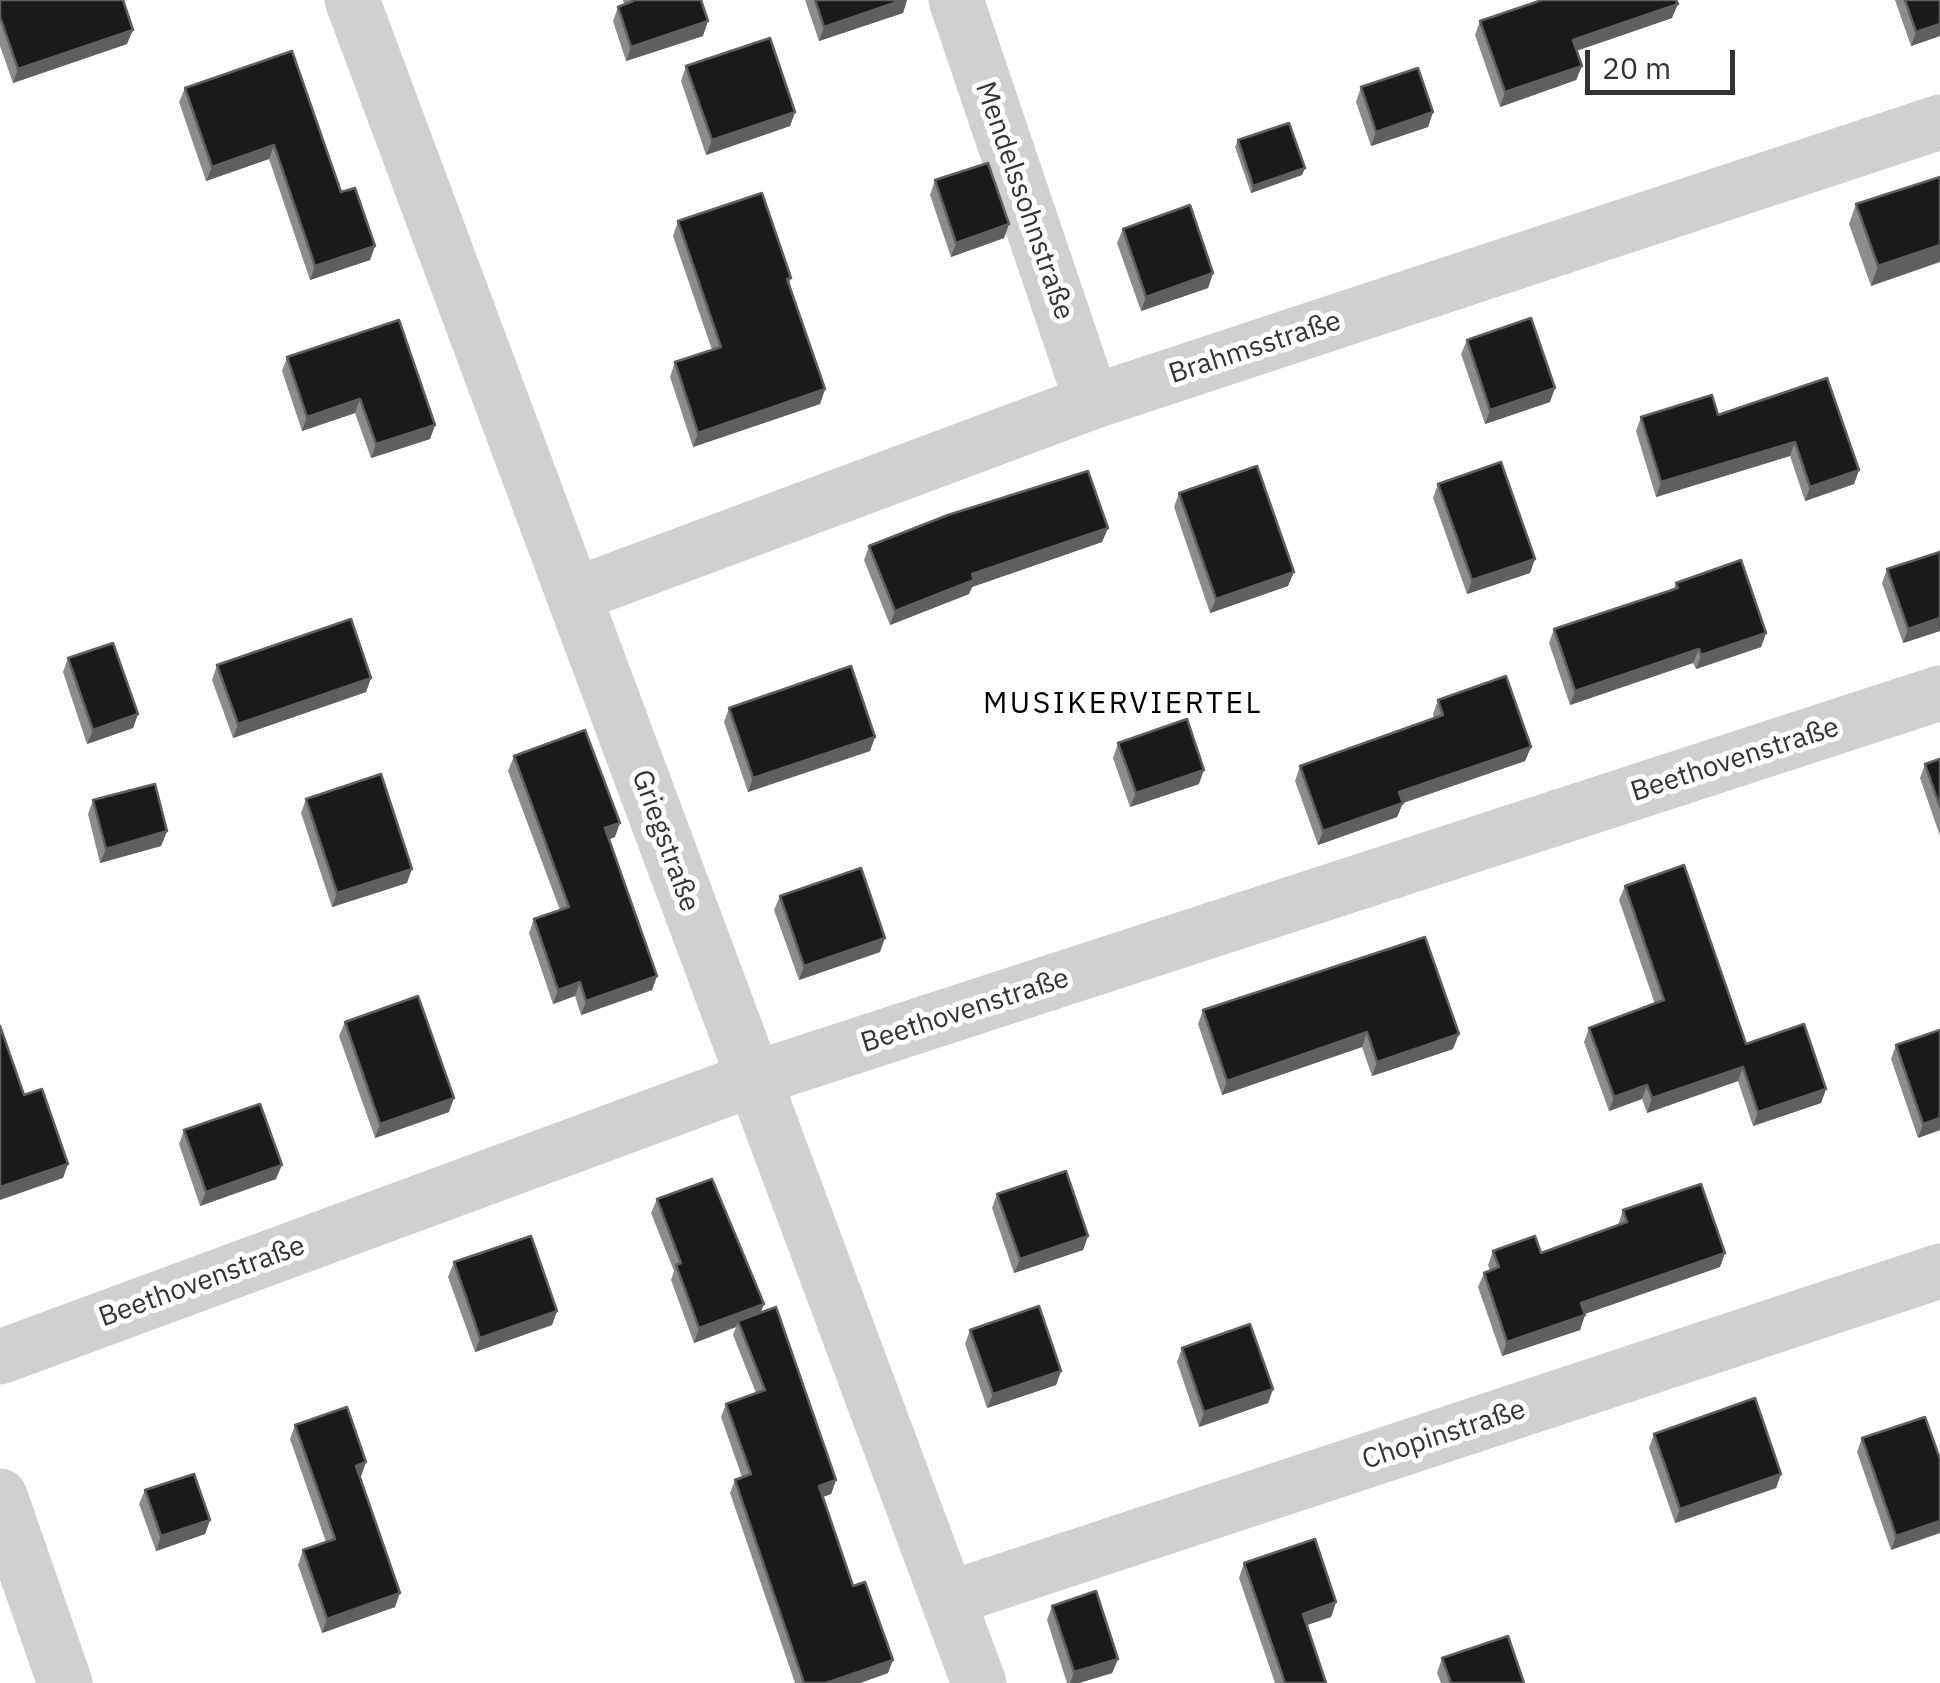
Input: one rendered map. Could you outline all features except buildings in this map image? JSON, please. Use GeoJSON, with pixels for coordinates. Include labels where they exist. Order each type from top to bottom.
{"type":"FeatureCollection","features":[{"type":"Feature","properties":{"kind":"street","name":"Griegstraße"},"geometry":{"type":"LineString","coordinates":[[352,0],[577,594],[751,1080],[978,1683]]}},
{"type":"Feature","properties":{"kind":"street","name":"Mendelssohnstraße"},"geometry":{"type":"LineString","coordinates":[[956,0],[1092,402]]}},
{"type":"Feature","properties":{"kind":"street","name":"Brahmsstraße"},"geometry":{"type":"LineString","coordinates":[[577,594],[1092,402],[1940,122]]}},
{"type":"Feature","properties":{"kind":"street","name":"Beethovenstraße"},"geometry":{"type":"LineString","coordinates":[[0,1356],[751,1080],[1940,693]]}},
{"type":"Feature","properties":{"kind":"street","name":"Chopinstraße"},"geometry":{"type":"LineString","coordinates":[[948,1599],[1940,1272]]}},
{"type":"Feature","properties":{"kind":"street"},"geometry":{"type":"LineString","coordinates":[[0,1496],[66,1683]]}},
{"type":"Feature","properties":{"kind":"district","name":"MUSIKERVIERTEL"},"geometry":{"type":"Point","coordinates":[1123,704]}}]}
